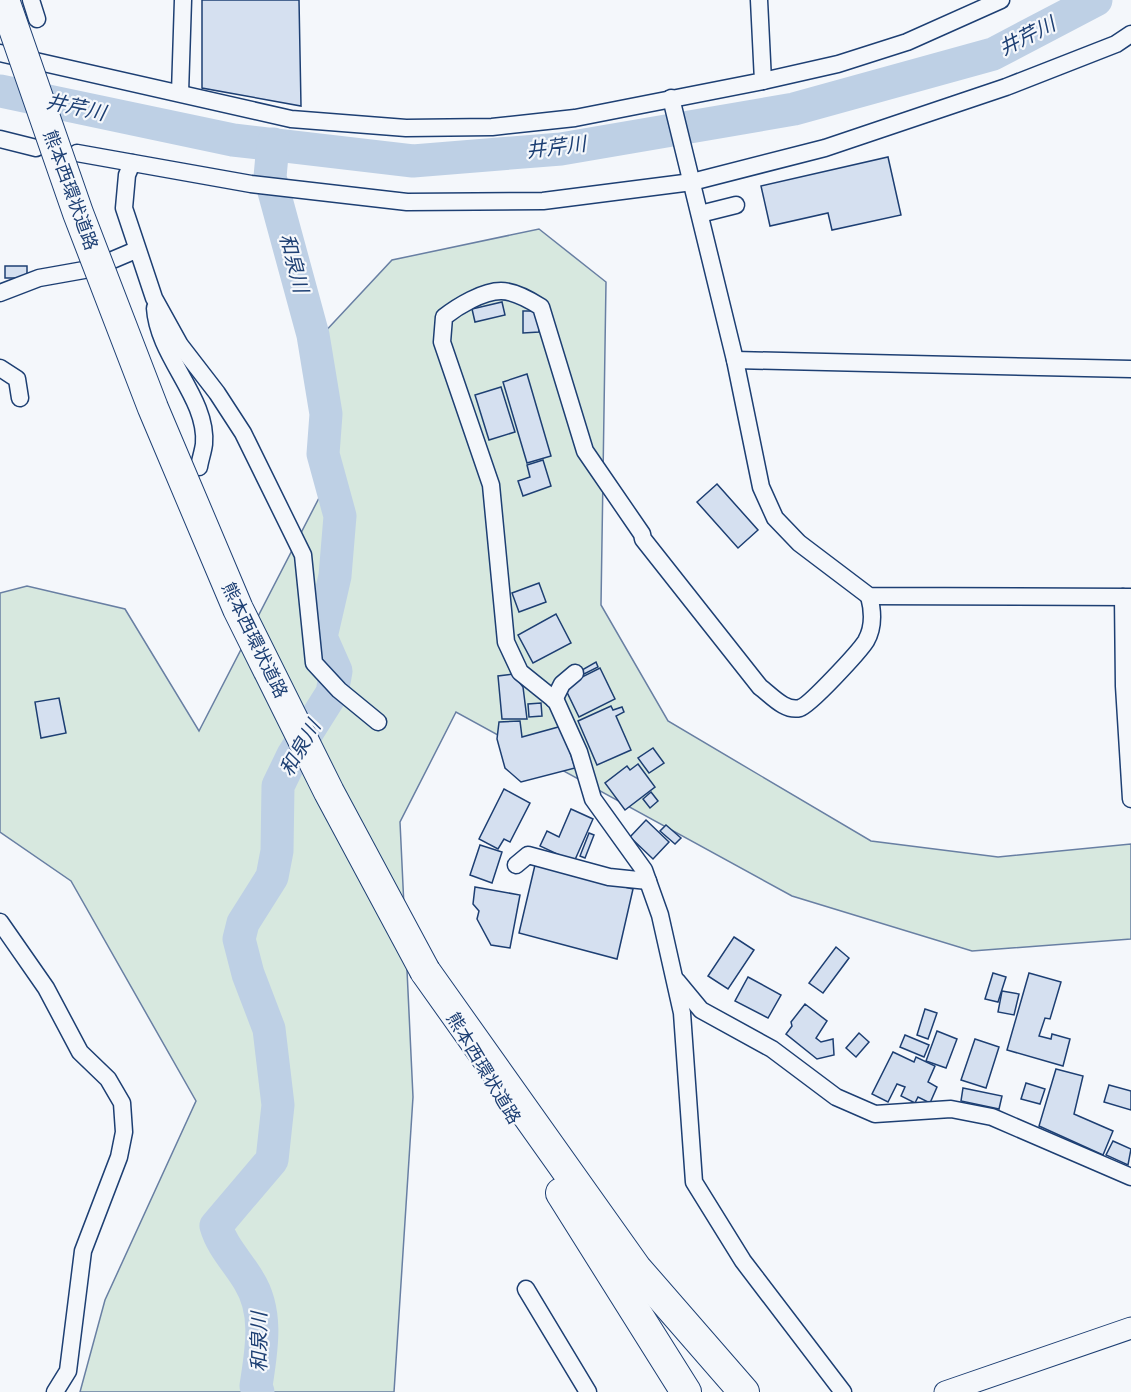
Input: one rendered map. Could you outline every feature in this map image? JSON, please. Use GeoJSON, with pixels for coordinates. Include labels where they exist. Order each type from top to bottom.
{"type":"FeatureCollection","features":[{"type":"Feature","properties":{"kind":"highway","name":"熊本西環状道路"},"geometry":{"type":"LineString","coordinates":[[4,0],[78,213],[149,398],[238,609],[329,792],[425,971],[601,1259],[686,1392]]}},
{"type":"Feature","properties":{"kind":"highway"},"geometry":{"type":"LineString","coordinates":[[425,971],[636,1268],[744,1392]]}},
{"type":"Feature","properties":{"kind":"highway"},"geometry":{"type":"LineString","coordinates":[[601,1259],[629,1332],[662,1392]]}},
{"type":"Feature","properties":{"kind":"street"},"geometry":{"type":"LineString","coordinates":[[31,0],[37,19]]}},
{"type":"Feature","properties":{"kind":"street"},"geometry":{"type":"LineString","coordinates":[[180,93],[183,0]]}},
{"type":"Feature","properties":{"kind":"street"},"geometry":{"type":"LineString","coordinates":[[759,0],[764,81]]}},
{"type":"Feature","properties":{"kind":"street"},"geometry":{"type":"LineString","coordinates":[[0,53],[291,119],[406,128],[502,126],[575,118],[671,102],[838,64],[907,42],[1001,0]]}},
{"type":"Feature","properties":{"kind":"street"},"geometry":{"type":"LineString","coordinates":[[76,153],[251,184],[407,202],[543,201],[692,182],[825,148],[1006,87],[1116,44],[1131,34]]}},
{"type":"Feature","properties":{"kind":"street"},"geometry":{"type":"LineString","coordinates":[[671,102],[735,360],[761,487],[775,518],[799,543],[869,596],[1127,597],[1124,686],[1131,799]]}},
{"type":"Feature","properties":{"kind":"street"},"geometry":{"type":"LineString","coordinates":[[0,139],[36,148]]}},
{"type":"Feature","properties":{"kind":"street"},"geometry":{"type":"LineString","coordinates":[[132,163],[127,175],[124,208],[136,250],[154,298],[180,345],[217,393],[243,433],[303,555],[314,663],[339,690],[378,722]]}},
{"type":"Feature","properties":{"kind":"street"},"geometry":{"type":"LineString","coordinates":[[700,214],[736,205]]}},
{"type":"Feature","properties":{"kind":"street"},"geometry":{"type":"LineString","coordinates":[[111,261],[136,250]]}},
{"type":"Feature","properties":{"kind":"street"},"geometry":{"type":"LineString","coordinates":[[0,293],[39,278],[84,270]]}},
{"type":"Feature","properties":{"kind":"street"},"geometry":{"type":"LineString","coordinates":[[843,1392],[743,1261],[694,1182],[682,1013],[660,915],[644,870],[593,799],[579,752],[554,700],[520,672],[506,642],[491,485],[442,342],[444,317],[462,303],[500,291],[523,297],[542,306],[585,451],[642,534],[643,539],[760,687],[777,701],[789,708],[801,708],[816,696],[866,641],[873,614],[869,596]]}},
{"type":"Feature","properties":{"kind":"street"},"geometry":{"type":"LineString","coordinates":[[154,298],[156,321],[164,346],[201,421],[204,443],[199,467]]}},
{"type":"Feature","properties":{"kind":"street"},"geometry":{"type":"LineString","coordinates":[[735,360],[1131,369]]}},
{"type":"Feature","properties":{"kind":"street"},"geometry":{"type":"LineString","coordinates":[[0,368],[17,379],[20,398]]}},
{"type":"Feature","properties":{"kind":"street"},"geometry":{"type":"LineString","coordinates":[[554,700],[562,684],[575,673]]}},
{"type":"Feature","properties":{"kind":"street"},"geometry":{"type":"LineString","coordinates":[[516,865],[528,855],[609,877],[648,881]]}},
{"type":"Feature","properties":{"kind":"street"},"geometry":{"type":"LineString","coordinates":[[0,922],[46,988],[80,1052],[108,1079],[122,1103],[124,1132],[119,1157],[102,1196],[83,1251],[68,1371],[55,1392]]}},
{"type":"Feature","properties":{"kind":"street"},"geometry":{"type":"LineString","coordinates":[[674,978],[701,1010],[772,1049],[836,1096],[875,1114],[951,1109],[971,1111],[992,1117],[1131,1177]]}},
{"type":"Feature","properties":{"kind":"street"},"geometry":{"type":"LineString","coordinates":[[526,1289],[588,1392]]}},
{"type":"Feature","properties":{"kind":"street"},"geometry":{"type":"LineString","coordinates":[[945,1392],[1131,1328]]}},
{"type":"Feature","properties":{"kind":"shaded area"},"geometry":{"type":"Polygon","coordinates":[[[539,229],[606,282],[601,605],[668,721],[871,841],[998,857],[1131,844],[1131,939],[972,951],[792,896],[456,712],[400,822],[413,1097],[394,1392],[80,1392],[105,1300],[196,1101],[71,881],[0,832],[0,593],[27,586],[125,609],[199,731],[337,463],[321,336],[392,260],[539,229]]]}},
{"type":"Feature","properties":{"kind":"building"},"geometry":{"type":"Polygon","coordinates":[[[202,0],[299,0],[301,106],[202,88],[202,0]]]}},
{"type":"Feature","properties":{"kind":"building"},"geometry":{"type":"Polygon","coordinates":[[[888,157],[901,215],[832,230],[828,213],[770,226],[761,186],[888,157]]]}},
{"type":"Feature","properties":{"kind":"building"},"geometry":{"type":"Polygon","coordinates":[[[5,266],[27,266],[27,278],[5,278],[5,266]]]}},
{"type":"Feature","properties":{"kind":"building"},"geometry":{"type":"Polygon","coordinates":[[[502,302],[505,315],[475,322],[472,309],[502,302]]]}},
{"type":"Feature","properties":{"kind":"building"},"geometry":{"type":"Polygon","coordinates":[[[523,311],[538,311],[539,332],[523,333],[523,311]]]}},
{"type":"Feature","properties":{"kind":"building"},"geometry":{"type":"Polygon","coordinates":[[[527,374],[551,456],[527,463],[503,382],[527,374]]]}},
{"type":"Feature","properties":{"kind":"building"},"geometry":{"type":"Polygon","coordinates":[[[501,387],[515,432],[489,440],[475,395],[501,387]]]}},
{"type":"Feature","properties":{"kind":"building"},"geometry":{"type":"Polygon","coordinates":[[[543,460],[551,486],[523,496],[518,481],[530,477],[527,465],[543,460]]]}},
{"type":"Feature","properties":{"kind":"building"},"geometry":{"type":"Polygon","coordinates":[[[717,484],[758,530],[738,548],[697,502],[717,484]]]}},
{"type":"Feature","properties":{"kind":"building"},"geometry":{"type":"Polygon","coordinates":[[[539,583],[546,602],[519,612],[512,593],[539,583]]]}},
{"type":"Feature","properties":{"kind":"building"},"geometry":{"type":"Polygon","coordinates":[[[556,614],[571,643],[533,663],[518,635],[556,614]]]}},
{"type":"Feature","properties":{"kind":"building"},"geometry":{"type":"Polygon","coordinates":[[[596,662],[598,667],[584,674],[582,670],[596,662]]]}},
{"type":"Feature","properties":{"kind":"building"},"geometry":{"type":"Polygon","coordinates":[[[600,668],[615,699],[579,717],[564,686],[600,668]]]}},
{"type":"Feature","properties":{"kind":"building"},"geometry":{"type":"Polygon","coordinates":[[[513,674],[523,687],[527,719],[502,719],[498,676],[513,674]]]}},
{"type":"Feature","properties":{"kind":"building"},"geometry":{"type":"Polygon","coordinates":[[[59,698],[66,733],[41,738],[35,702],[59,698]]]}},
{"type":"Feature","properties":{"kind":"building"},"geometry":{"type":"Polygon","coordinates":[[[541,703],[542,716],[529,717],[528,704],[541,703]]]}},
{"type":"Feature","properties":{"kind":"building"},"geometry":{"type":"Polygon","coordinates":[[[611,706],[613,710],[622,707],[624,712],[616,716],[631,750],[597,765],[578,721],[611,706]]]}},
{"type":"Feature","properties":{"kind":"building"},"geometry":{"type":"Polygon","coordinates":[[[520,721],[522,737],[562,726],[575,768],[521,782],[505,768],[497,739],[499,722],[520,721]]]}},
{"type":"Feature","properties":{"kind":"building"},"geometry":{"type":"Polygon","coordinates":[[[653,748],[664,763],[649,773],[638,758],[653,748]]]}},
{"type":"Feature","properties":{"kind":"building"},"geometry":{"type":"Polygon","coordinates":[[[638,764],[655,787],[625,810],[605,783],[627,766],[630,770],[638,764]]]}},
{"type":"Feature","properties":{"kind":"building"},"geometry":{"type":"Polygon","coordinates":[[[504,789],[530,803],[510,842],[504,839],[498,849],[479,839],[504,789]]]}},
{"type":"Feature","properties":{"kind":"building"},"geometry":{"type":"Polygon","coordinates":[[[651,792],[658,801],[650,808],[643,799],[651,792]]]}},
{"type":"Feature","properties":{"kind":"building"},"geometry":{"type":"Polygon","coordinates":[[[571,809],[593,819],[574,862],[540,846],[547,831],[559,837],[571,809]]]}},
{"type":"Feature","properties":{"kind":"building"},"geometry":{"type":"Polygon","coordinates":[[[646,820],[669,842],[653,859],[630,837],[646,820]]]}},
{"type":"Feature","properties":{"kind":"building"},"geometry":{"type":"Polygon","coordinates":[[[666,825],[681,838],[675,844],[660,831],[666,825]]]}},
{"type":"Feature","properties":{"kind":"building"},"geometry":{"type":"Polygon","coordinates":[[[589,833],[594,835],[585,858],[580,856],[589,833]]]}},
{"type":"Feature","properties":{"kind":"building"},"geometry":{"type":"Polygon","coordinates":[[[480,845],[502,852],[492,883],[470,875],[480,845]]]}},
{"type":"Feature","properties":{"kind":"building"},"geometry":{"type":"Polygon","coordinates":[[[535,865],[633,889],[617,959],[519,933],[535,865]]]}},
{"type":"Feature","properties":{"kind":"building"},"geometry":{"type":"Polygon","coordinates":[[[475,887],[520,895],[510,948],[491,945],[477,919],[479,911],[473,904],[475,887]]]}},
{"type":"Feature","properties":{"kind":"building"},"geometry":{"type":"Polygon","coordinates":[[[734,937],[754,950],[728,989],[708,976],[734,937]]]}},
{"type":"Feature","properties":{"kind":"building"},"geometry":{"type":"Polygon","coordinates":[[[836,947],[849,958],[823,993],[809,983],[836,947]]]}},
{"type":"Feature","properties":{"kind":"building"},"geometry":{"type":"Polygon","coordinates":[[[993,973],[1006,977],[998,1002],[985,999],[993,973]]]}},
{"type":"Feature","properties":{"kind":"building"},"geometry":{"type":"Polygon","coordinates":[[[1029,973],[1061,982],[1050,1019],[1045,1018],[1039,1036],[1051,1039],[1052,1034],[1070,1039],[1063,1066],[1007,1050],[1029,973]]]}},
{"type":"Feature","properties":{"kind":"building"},"geometry":{"type":"Polygon","coordinates":[[[748,977],[781,995],[768,1018],[735,1001],[748,977]]]}},
{"type":"Feature","properties":{"kind":"building"},"geometry":{"type":"Polygon","coordinates":[[[1002,991],[1019,994],[1014,1015],[998,1012],[1002,991]]]}},
{"type":"Feature","properties":{"kind":"building"},"geometry":{"type":"Polygon","coordinates":[[[805,1004],[827,1021],[816,1038],[821,1042],[833,1039],[834,1055],[817,1059],[786,1034],[792,1026],[791,1022],[805,1004]]]}},
{"type":"Feature","properties":{"kind":"building"},"geometry":{"type":"Polygon","coordinates":[[[925,1009],[937,1013],[928,1039],[917,1035],[925,1009]]]}},
{"type":"Feature","properties":{"kind":"building"},"geometry":{"type":"Polygon","coordinates":[[[937,1031],[957,1039],[946,1068],[926,1061],[937,1031]]]}},
{"type":"Feature","properties":{"kind":"building"},"geometry":{"type":"Polygon","coordinates":[[[859,1033],[869,1042],[856,1057],[846,1048],[859,1033]]]}},
{"type":"Feature","properties":{"kind":"building"},"geometry":{"type":"Polygon","coordinates":[[[905,1035],[929,1045],[924,1057],[900,1047],[905,1035]]]}},
{"type":"Feature","properties":{"kind":"building"},"geometry":{"type":"Polygon","coordinates":[[[975,1039],[999,1047],[986,1088],[961,1080],[975,1039]]]}},
{"type":"Feature","properties":{"kind":"building"},"geometry":{"type":"Polygon","coordinates":[[[893,1052],[914,1062],[916,1057],[935,1066],[928,1082],[937,1087],[930,1103],[918,1097],[915,1103],[901,1096],[905,1087],[897,1084],[888,1102],[872,1094],[893,1052]]]}},
{"type":"Feature","properties":{"kind":"building"},"geometry":{"type":"Polygon","coordinates":[[[1056,1069],[1083,1076],[1074,1114],[1113,1131],[1103,1155],[1039,1126],[1056,1069]]]}},
{"type":"Feature","properties":{"kind":"building"},"geometry":{"type":"Polygon","coordinates":[[[1026,1083],[1045,1089],[1040,1104],[1021,1099],[1026,1083]]]}},
{"type":"Feature","properties":{"kind":"building"},"geometry":{"type":"Polygon","coordinates":[[[1109,1085],[1131,1091],[1131,1110],[1104,1102],[1109,1085]]]}},
{"type":"Feature","properties":{"kind":"building"},"geometry":{"type":"Polygon","coordinates":[[[963,1088],[1002,1096],[999,1109],[961,1101],[963,1088]]]}},
{"type":"Feature","properties":{"kind":"building"},"geometry":{"type":"Polygon","coordinates":[[[1113,1141],[1131,1149],[1128,1165],[1106,1155],[1113,1141]]]}},
{"type":"Feature","properties":{"kind":"waterway","name":"井芹川"},"geometry":{"type":"LineString","coordinates":[[0,91],[233,140],[413,161],[561,149],[794,109],[993,54],[1096,0]]}},
{"type":"Feature","properties":{"kind":"waterway","name":"和泉川"},"geometry":{"type":"LineString","coordinates":[[258,1392],[256,1386],[262,1333],[259,1306],[249,1281],[226,1248],[216,1226],[272,1160],[278,1105],[269,1029],[248,974],[239,939],[243,923],[272,877],[277,851],[278,786],[293,755],[332,693],[336,671],[321,637],[335,576],[340,516],[323,454],[326,414],[313,335],[270,177],[273,144]]}}]}
